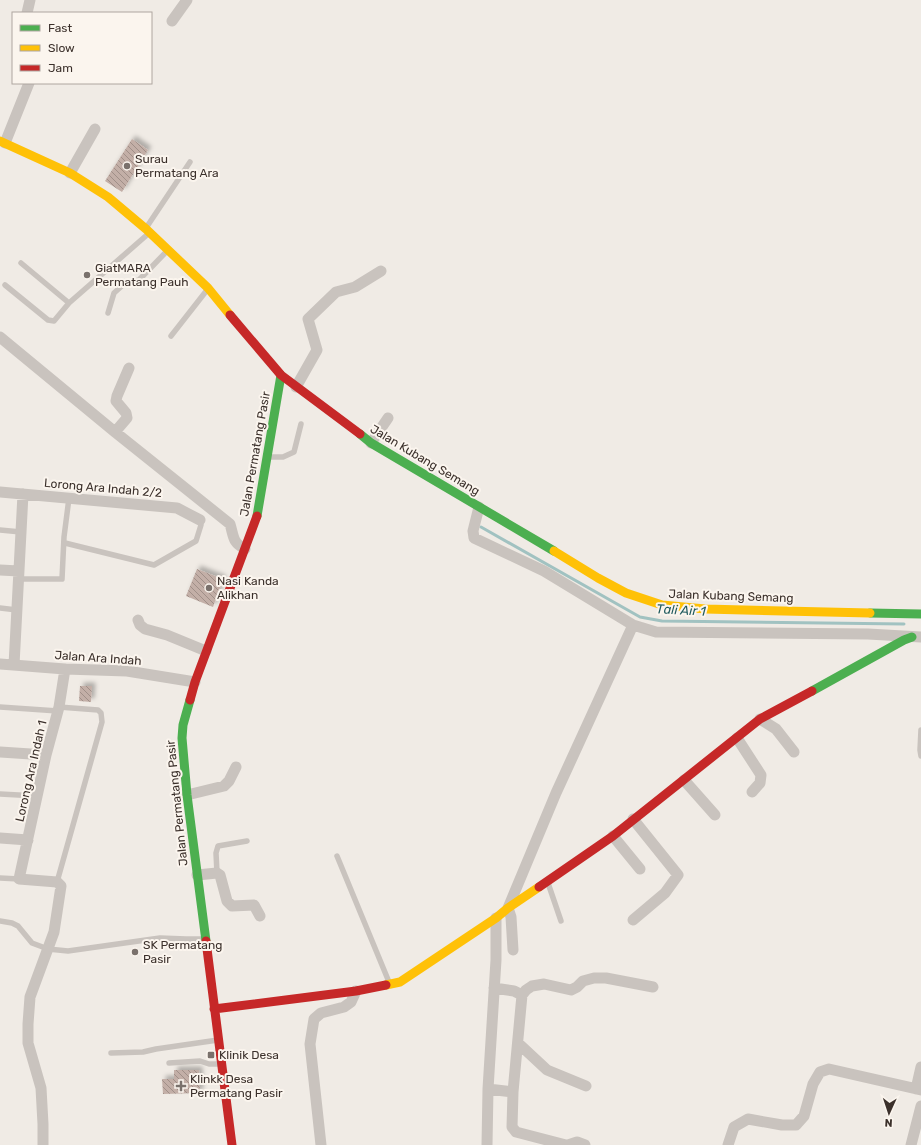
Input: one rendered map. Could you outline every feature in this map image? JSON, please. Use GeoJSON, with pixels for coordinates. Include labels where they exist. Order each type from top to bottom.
{"type":"FeatureCollection","features":[{"type":"Feature","properties":{"kind":"main road","name":"Jalan Kubang Semang"},"geometry":{"type":"LineString","coordinates":[[3,142],[70,173],[108,197],[169,250],[208,288],[281,375],[296,388],[371,443],[598,578],[626,593],[662,606],[705,609],[921,614]]}},
{"type":"Feature","properties":{"kind":"main road","name":"Jalan Permatang Pasir"},"geometry":{"type":"LineString","coordinates":[[232,1145],[187,795],[182,738],[183,725],[195,682],[257,516],[281,375]]}},
{"type":"Feature","properties":{"kind":"main road"},"geometry":{"type":"LineString","coordinates":[[214,1009],[356,991],[400,982],[496,918],[508,908],[613,836],[760,719],[904,640],[916,637]]}},
{"type":"Feature","properties":{"kind":"street"},"geometry":{"type":"LineString","coordinates":[[27,12],[30,0]]}},
{"type":"Feature","properties":{"kind":"street"},"geometry":{"type":"LineString","coordinates":[[172,22],[187,0]]}},
{"type":"Feature","properties":{"kind":"street"},"geometry":{"type":"LineString","coordinates":[[3,142],[29,84]]}},
{"type":"Feature","properties":{"kind":"street"},"geometry":{"type":"LineString","coordinates":[[70,173],[95,129]]}},
{"type":"Feature","properties":{"kind":"street"},"geometry":{"type":"LineString","coordinates":[[296,388],[318,350],[308,319],[336,292],[355,287],[381,271]]}},
{"type":"Feature","properties":{"kind":"street"},"geometry":{"type":"LineString","coordinates":[[0,337],[230,524],[234,540],[239,546],[245,549]]}},
{"type":"Feature","properties":{"kind":"street"},"geometry":{"type":"LineString","coordinates":[[115,432],[127,418],[126,413],[116,401],[129,368]]}},
{"type":"Feature","properties":{"kind":"street"},"geometry":{"type":"LineString","coordinates":[[371,443],[388,418]]}},
{"type":"Feature","properties":{"kind":"street","name":"Lorong Ara Indah 2/2"},"geometry":{"type":"LineString","coordinates":[[0,492],[178,508],[200,520]]}},
{"type":"Feature","properties":{"kind":"street"},"geometry":{"type":"LineString","coordinates":[[14,665],[23,494]]}},
{"type":"Feature","properties":{"kind":"street"},"geometry":{"type":"LineString","coordinates":[[478,507],[473,531],[474,538],[544,571],[633,625],[656,632],[868,634],[916,637]]}},
{"type":"Feature","properties":{"kind":"street"},"geometry":{"type":"LineString","coordinates":[[0,570],[19,575]]}},
{"type":"Feature","properties":{"kind":"street"},"geometry":{"type":"LineString","coordinates":[[138,620],[140,625],[145,629],[167,635],[206,652]]}},
{"type":"Feature","properties":{"kind":"street"},"geometry":{"type":"LineString","coordinates":[[513,950],[508,908],[556,793],[633,625]]}},
{"type":"Feature","properties":{"kind":"street","name":"Jalan Ara Indah"},"geometry":{"type":"LineString","coordinates":[[0,664],[65,669],[127,670],[195,682]]}},
{"type":"Feature","properties":{"kind":"street","name":"Lorong Ara Indah 1"},"geometry":{"type":"LineString","coordinates":[[19,879],[46,755],[59,709],[65,669]]}},
{"type":"Feature","properties":{"kind":"street"},"geometry":{"type":"LineString","coordinates":[[760,719],[776,729],[794,752]]}},
{"type":"Feature","properties":{"kind":"street"},"geometry":{"type":"LineString","coordinates":[[737,738],[761,775],[760,783],[752,792]]}},
{"type":"Feature","properties":{"kind":"street"},"geometry":{"type":"LineString","coordinates":[[0,752],[46,755]]}},
{"type":"Feature","properties":{"kind":"street"},"geometry":{"type":"LineString","coordinates":[[187,795],[224,786],[229,781],[236,767]]}},
{"type":"Feature","properties":{"kind":"street"},"geometry":{"type":"LineString","coordinates":[[684,780],[715,815]]}},
{"type":"Feature","properties":{"kind":"street"},"geometry":{"type":"LineString","coordinates":[[632,920],[664,893],[678,875],[633,819]]}},
{"type":"Feature","properties":{"kind":"street"},"geometry":{"type":"LineString","coordinates":[[613,836],[640,869]]}},
{"type":"Feature","properties":{"kind":"street"},"geometry":{"type":"LineString","coordinates":[[0,838],[28,840]]}},
{"type":"Feature","properties":{"kind":"street"},"geometry":{"type":"LineString","coordinates":[[197,875],[220,875],[226,901],[232,906],[254,905],[260,916]]}},
{"type":"Feature","properties":{"kind":"street"},"geometry":{"type":"LineString","coordinates":[[19,879],[57,882],[61,886],[54,932],[30,997],[28,1024],[28,1043],[41,1088],[43,1145]]}},
{"type":"Feature","properties":{"kind":"street"},"geometry":{"type":"LineString","coordinates":[[487,1145],[488,1089],[496,960],[496,918]]}},
{"type":"Feature","properties":{"kind":"street"},"geometry":{"type":"LineString","coordinates":[[585,1145],[577,1142],[567,1145],[513,1130],[513,1092],[522,995],[532,986],[544,984],[571,990],[577,987],[582,981],[594,978],[606,978],[653,987]]}},
{"type":"Feature","properties":{"kind":"street"},"geometry":{"type":"LineString","coordinates":[[494,988],[514,991],[522,995]]}},
{"type":"Feature","properties":{"kind":"street"},"geometry":{"type":"LineString","coordinates":[[321,1145],[310,1044],[314,1019],[322,1013],[344,1007],[351,1002],[356,991]]}},
{"type":"Feature","properties":{"kind":"street"},"geometry":{"type":"LineString","coordinates":[[518,1043],[547,1070],[586,1086]]}},
{"type":"Feature","properties":{"kind":"street"},"geometry":{"type":"LineString","coordinates":[[728,1145],[734,1127],[748,1119],[782,1125],[796,1125],[804,1116],[813,1084],[820,1072],[829,1069],[919,1090],[921,1067]]}},
{"type":"Feature","properties":{"kind":"street"},"geometry":{"type":"LineString","coordinates":[[488,1089],[513,1092]]}},
{"type":"Feature","properties":{"kind":"street"},"geometry":{"type":"LineString","coordinates":[[911,1145],[921,1106]]}},
{"type":"Feature","properties":{"kind":"lane"},"geometry":{"type":"LineString","coordinates":[[5,285],[48,320],[54,321],[69,303],[148,231],[190,162]]}},
{"type":"Feature","properties":{"kind":"lane"},"geometry":{"type":"LineString","coordinates":[[108,313],[114,293],[124,284],[139,280],[169,250]]}},
{"type":"Feature","properties":{"kind":"lane"},"geometry":{"type":"LineString","coordinates":[[21,263],[69,303]]}},
{"type":"Feature","properties":{"kind":"lane"},"geometry":{"type":"LineString","coordinates":[[171,336],[208,288]]}},
{"type":"Feature","properties":{"kind":"lane"},"geometry":{"type":"LineString","coordinates":[[268,458],[284,457],[294,452],[301,424]]}},
{"type":"Feature","properties":{"kind":"lane"},"geometry":{"type":"LineString","coordinates":[[19,575],[62,579],[69,498]]}},
{"type":"Feature","properties":{"kind":"lane"},"geometry":{"type":"LineString","coordinates":[[65,543],[154,565],[196,541],[201,525],[200,520]]}},
{"type":"Feature","properties":{"kind":"lane"},"geometry":{"type":"LineString","coordinates":[[0,530],[21,532]]}},
{"type":"Feature","properties":{"kind":"lane"},"geometry":{"type":"LineString","coordinates":[[0,608],[17,610]]}},
{"type":"Feature","properties":{"kind":"lane"},"geometry":{"type":"LineString","coordinates":[[0,707],[98,710],[101,713],[102,722],[57,882]]}},
{"type":"Feature","properties":{"kind":"lane"},"geometry":{"type":"LineString","coordinates":[[921,730],[921,756]]}},
{"type":"Feature","properties":{"kind":"lane"},"geometry":{"type":"LineString","coordinates":[[0,794],[38,796]]}},
{"type":"Feature","properties":{"kind":"lane"},"geometry":{"type":"LineString","coordinates":[[216,874],[216,853],[218,846],[247,842]]}},
{"type":"Feature","properties":{"kind":"lane"},"geometry":{"type":"LineString","coordinates":[[337,856],[390,984]]}},
{"type":"Feature","properties":{"kind":"lane"},"geometry":{"type":"LineString","coordinates":[[0,878],[19,879]]}},
{"type":"Feature","properties":{"kind":"lane"},"geometry":{"type":"LineString","coordinates":[[547,881],[561,921]]}},
{"type":"Feature","properties":{"kind":"lane"},"geometry":{"type":"LineString","coordinates":[[0,921],[12,923],[18,926],[32,943],[48,949],[68,951],[160,938],[206,939]]}},
{"type":"Feature","properties":{"kind":"lane"},"geometry":{"type":"LineString","coordinates":[[111,1053],[144,1052],[218,1040]]}},
{"type":"Feature","properties":{"kind":"lane"},"geometry":{"type":"LineString","coordinates":[[169,1063],[200,1061],[209,1064],[221,1064]]}},
{"type":"Feature","properties":{"kind":"building","name":"Surau Permatang Ara"},"geometry":{"type":"Polygon","coordinates":[[[132,139],[148,150],[122,192],[105,181],[132,139]]]}},
{"type":"Feature","properties":{"kind":"building"},"geometry":{"type":"Polygon","coordinates":[[[197,569],[223,579],[213,607],[186,596],[197,569]]]}},
{"type":"Feature","properties":{"kind":"building"},"geometry":{"type":"Polygon","coordinates":[[[80,686],[92,686],[91,702],[79,701],[80,686]]]}},
{"type":"Feature","properties":{"kind":"building","name":"Klinkk Desa Permatang Pasir"},"geometry":{"type":"Polygon","coordinates":[[[174,1070],[199,1070],[200,1093],[163,1094],[162,1079],[174,1079],[174,1070]]]}},
{"type":"Feature","properties":{"kind":"waterway","name":"Tali Air 1"},"geometry":{"type":"LineString","coordinates":[[481,527],[640,617],[662,621],[904,624]]}},
{"type":"Feature","properties":{"kind":"traffic: fast"},"geometry":{"type":"LineString","coordinates":[[257,516],[281,375]]}},
{"type":"Feature","properties":{"kind":"traffic: fast"},"geometry":{"type":"LineString","coordinates":[[360,434],[371,443],[554,551]]}},
{"type":"Feature","properties":{"kind":"traffic: fast"},"geometry":{"type":"LineString","coordinates":[[870,613],[921,614]]}},
{"type":"Feature","properties":{"kind":"traffic: fast"},"geometry":{"type":"LineString","coordinates":[[812,691],[912,637]]}},
{"type":"Feature","properties":{"kind":"traffic: fast"},"geometry":{"type":"LineString","coordinates":[[190,700],[183,725],[182,738],[187,795],[206,941]]}},
{"type":"Feature","properties":{"kind":"traffic: slow"},"geometry":{"type":"LineString","coordinates":[[0,141],[70,173],[108,197],[146,229],[208,288],[230,315]]}},
{"type":"Feature","properties":{"kind":"traffic: slow"},"geometry":{"type":"LineString","coordinates":[[554,551],[626,593],[662,605],[705,609],[870,613]]}},
{"type":"Feature","properties":{"kind":"traffic: slow"},"geometry":{"type":"LineString","coordinates":[[386,985],[400,982],[496,918],[539,887]]}},
{"type":"Feature","properties":{"kind":"traffic: jam"},"geometry":{"type":"LineString","coordinates":[[230,315],[281,375],[360,434]]}},
{"type":"Feature","properties":{"kind":"traffic: jam"},"geometry":{"type":"LineString","coordinates":[[190,700],[195,682],[257,516]]}},
{"type":"Feature","properties":{"kind":"traffic: jam"},"geometry":{"type":"LineString","coordinates":[[539,887],[613,836],[760,719],[812,691]]}},
{"type":"Feature","properties":{"kind":"traffic: jam"},"geometry":{"type":"LineString","coordinates":[[206,941],[232,1145]]}},
{"type":"Feature","properties":{"kind":"traffic: jam"},"geometry":{"type":"LineString","coordinates":[[214,1009],[356,991],[386,985]]}},
{"type":"Feature","properties":{"kind":"place","name":"Surau Permatang Ara"},"geometry":{"type":"Point","coordinates":[127,166]}},
{"type":"Feature","properties":{"kind":"place","name":"GiatMARA Permatang Pauh"},"geometry":{"type":"Point","coordinates":[87,275]}},
{"type":"Feature","properties":{"kind":"place","name":"Nasi Kanda Alikhan"},"geometry":{"type":"Point","coordinates":[209,588]}},
{"type":"Feature","properties":{"kind":"place","name":"SK Permatang Pasir"},"geometry":{"type":"Point","coordinates":[135,952]}},
{"type":"Feature","properties":{"kind":"place","name":"Klinik Desa"},"geometry":{"type":"Point","coordinates":[211,1055]}},
{"type":"Feature","properties":{"kind":"place","name":"Klinkk Desa Permatang Pasir"},"geometry":{"type":"Point","coordinates":[181,1086]}}]}
